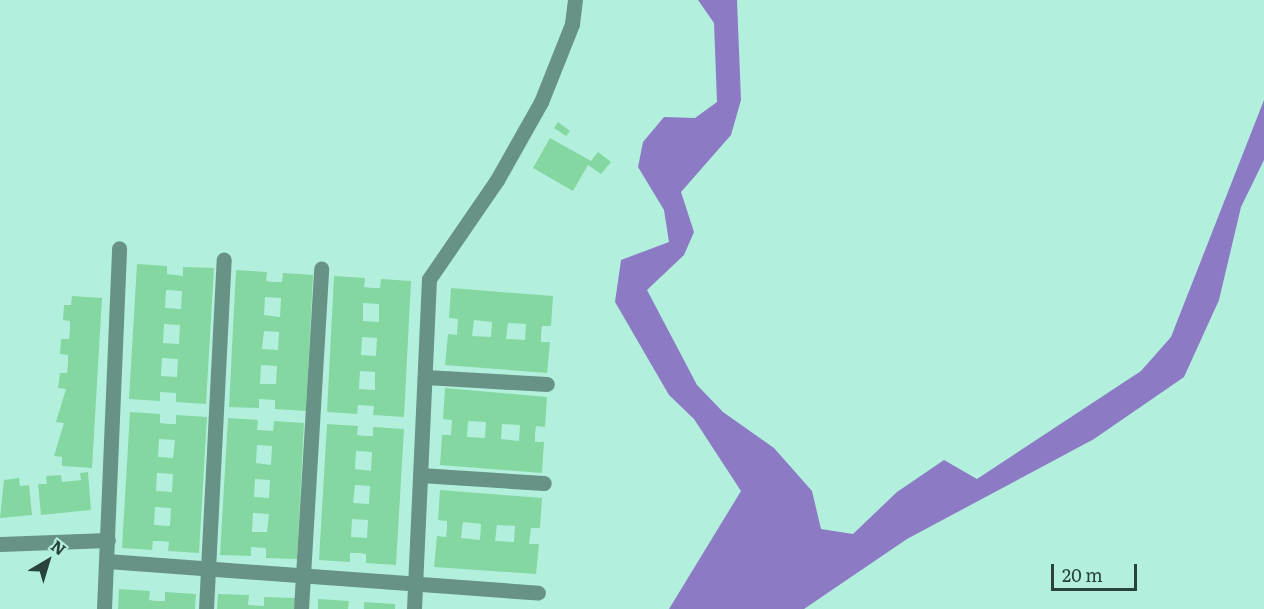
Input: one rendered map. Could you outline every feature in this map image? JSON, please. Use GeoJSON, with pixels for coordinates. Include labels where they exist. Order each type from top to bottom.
{"type":"FeatureCollection","features":[{"type":"Feature","properties":{"kind":"street"},"geometry":{"type":"LineString","coordinates":[[414,609],[429,279],[497,180],[541,102],[572,24],[575,0]]}},
{"type":"Feature","properties":{"kind":"street"},"geometry":{"type":"LineString","coordinates":[[104,609],[119,248]]}},
{"type":"Feature","properties":{"kind":"street"},"geometry":{"type":"LineString","coordinates":[[206,609],[224,259]]}},
{"type":"Feature","properties":{"kind":"street"},"geometry":{"type":"LineString","coordinates":[[301,609],[321,269]]}},
{"type":"Feature","properties":{"kind":"street"},"geometry":{"type":"LineString","coordinates":[[425,377],[547,384]]}},
{"type":"Feature","properties":{"kind":"street"},"geometry":{"type":"LineString","coordinates":[[420,476],[544,483]]}},
{"type":"Feature","properties":{"kind":"street"},"geometry":{"type":"LineString","coordinates":[[0,544],[108,540]]}},
{"type":"Feature","properties":{"kind":"street"},"geometry":{"type":"LineString","coordinates":[[107,561],[538,594]]}},
{"type":"Feature","properties":{"kind":"shaded area"},"geometry":{"type":"Polygon","coordinates":[[[698,0],[737,0],[741,100],[731,135],[681,192],[694,232],[684,255],[647,290],[697,385],[723,412],[774,448],[812,491],[821,529],[853,534],[897,492],[944,460],[977,479],[1141,371],[1171,337],[1264,100],[1264,160],[1241,207],[1219,300],[1184,377],[1094,439],[907,539],[804,609],[669,609],[741,491],[694,419],[669,395],[615,302],[621,260],[669,242],[664,210],[638,167],[643,142],[664,117],[695,118],[717,102],[714,23],[698,0]]]}},
{"type":"Feature","properties":{"kind":"building"},"geometry":{"type":"Polygon","coordinates":[[[558,122],[570,131],[566,136],[554,128],[558,122]]]}},
{"type":"Feature","properties":{"kind":"building"},"geometry":{"type":"Polygon","coordinates":[[[550,138],[591,161],[598,152],[611,162],[601,174],[588,165],[573,191],[533,168],[550,138]]]}},
{"type":"Feature","properties":{"kind":"building"},"geometry":{"type":"Polygon","coordinates":[[[137,264],[167,266],[167,274],[183,276],[183,267],[214,268],[206,404],[176,402],[176,393],[160,392],[160,401],[129,399],[137,264]],[[166,290],[165,308],[181,309],[182,291],[166,290]],[[164,324],[163,343],[179,344],[180,325],[164,324]],[[162,358],[161,376],[177,377],[178,359],[162,358]]]}},
{"type":"Feature","properties":{"kind":"building"},"geometry":{"type":"Polygon","coordinates":[[[236,270],[267,272],[266,281],[274,282],[282,282],[283,273],[313,275],[306,411],[275,409],[275,400],[259,399],[259,408],[229,407],[236,270]],[[265,297],[264,315],[280,317],[281,298],[265,297]],[[264,331],[262,349],[278,350],[279,332],[264,331]],[[261,365],[260,384],[276,384],[277,366],[261,365]]]}},
{"type":"Feature","properties":{"kind":"building"},"geometry":{"type":"Polygon","coordinates":[[[334,276],[365,278],[364,287],[372,288],[380,288],[381,279],[411,281],[404,417],[373,415],[374,406],[358,405],[357,414],[327,412],[334,276]],[[363,303],[363,321],[379,322],[379,304],[363,303]],[[362,337],[361,355],[376,356],[377,338],[362,337]],[[360,371],[359,389],[375,390],[375,372],[360,371]]]}},
{"type":"Feature","properties":{"kind":"building"},"geometry":{"type":"Polygon","coordinates":[[[451,288],[553,296],[551,326],[542,326],[541,334],[541,342],[550,342],[547,373],[445,365],[448,334],[457,335],[458,319],[449,318],[451,288]],[[474,320],[472,336],[491,337],[492,322],[474,320]],[[508,323],[506,339],[525,340],[526,324],[508,323]]]}},
{"type":"Feature","properties":{"kind":"building"},"geometry":{"type":"Polygon","coordinates":[[[72,296],[102,298],[92,468],[62,466],[62,457],[54,456],[64,423],[56,422],[66,389],[58,388],[60,373],[67,373],[68,364],[68,355],[60,354],[61,339],[69,339],[70,330],[70,321],[63,320],[64,305],[71,305],[72,296]]]}},
{"type":"Feature","properties":{"kind":"building"},"geometry":{"type":"Polygon","coordinates":[[[445,388],[547,397],[545,427],[536,426],[535,434],[535,442],[544,442],[542,473],[440,465],[442,435],[451,435],[452,420],[443,419],[445,388]],[[468,421],[467,437],[485,438],[486,422],[468,421]],[[502,424],[501,439],[519,441],[520,425],[502,424]]]}},
{"type":"Feature","properties":{"kind":"building"},"geometry":{"type":"Polygon","coordinates":[[[130,412],[160,414],[160,423],[168,424],[176,424],[176,415],[207,417],[199,553],[168,551],[169,542],[161,541],[153,541],[152,550],[122,548],[130,412]],[[159,439],[158,457],[173,458],[175,440],[159,439]],[[157,473],[156,491],[172,492],[173,474],[157,473]],[[155,507],[154,525],[170,526],[171,508],[155,507]]]}},
{"type":"Feature","properties":{"kind":"building"},"geometry":{"type":"Polygon","coordinates":[[[228,418],[258,420],[257,430],[273,431],[274,421],[304,423],[297,559],[266,558],[266,548],[251,547],[251,556],[220,555],[228,418]],[[257,445],[256,463],[271,465],[272,446],[257,445]],[[255,479],[254,497],[269,498],[270,480],[255,479]],[[253,513],[252,532],[267,532],[269,514],[253,513]]]}},
{"type":"Feature","properties":{"kind":"building"},"geometry":{"type":"Polygon","coordinates":[[[327,424],[358,426],[357,435],[365,436],[373,436],[373,427],[404,429],[396,565],[366,563],[366,554],[359,553],[350,553],[350,562],[319,560],[327,424]],[[356,451],[355,469],[371,471],[372,452],[356,451]],[[355,485],[353,503],[369,504],[370,486],[355,485]],[[352,519],[351,537],[367,538],[368,520],[352,519]]]}},
{"type":"Feature","properties":{"kind":"building"},"geometry":{"type":"Polygon","coordinates":[[[88,472],[91,510],[41,515],[38,484],[47,484],[46,476],[61,475],[62,482],[81,480],[80,473],[88,472]]]}},
{"type":"Feature","properties":{"kind":"building"},"geometry":{"type":"Polygon","coordinates":[[[19,478],[20,486],[29,485],[32,515],[0,518],[4,480],[19,478]]]}},
{"type":"Feature","properties":{"kind":"building"},"geometry":{"type":"Polygon","coordinates":[[[440,490],[542,498],[540,528],[531,528],[529,544],[539,544],[536,574],[434,567],[437,536],[446,537],[447,529],[447,521],[438,520],[440,490]],[[463,522],[461,538],[480,540],[481,524],[463,522]],[[497,525],[495,541],[514,542],[515,526],[497,525]]]}},
{"type":"Feature","properties":{"kind":"building"},"geometry":{"type":"Polygon","coordinates":[[[119,589],[150,591],[149,600],[157,601],[165,601],[165,592],[196,594],[195,609],[118,609],[119,589]]]}},
{"type":"Feature","properties":{"kind":"building"},"geometry":{"type":"Polygon","coordinates":[[[218,594],[249,595],[248,605],[264,606],[264,597],[295,598],[294,609],[217,609],[218,594]]]}},
{"type":"Feature","properties":{"kind":"building"},"geometry":{"type":"Polygon","coordinates":[[[318,599],[349,601],[348,609],[318,609],[318,599]]]}},
{"type":"Feature","properties":{"kind":"building"},"geometry":{"type":"Polygon","coordinates":[[[364,602],[395,604],[395,609],[364,609],[364,602]]]}}]}
